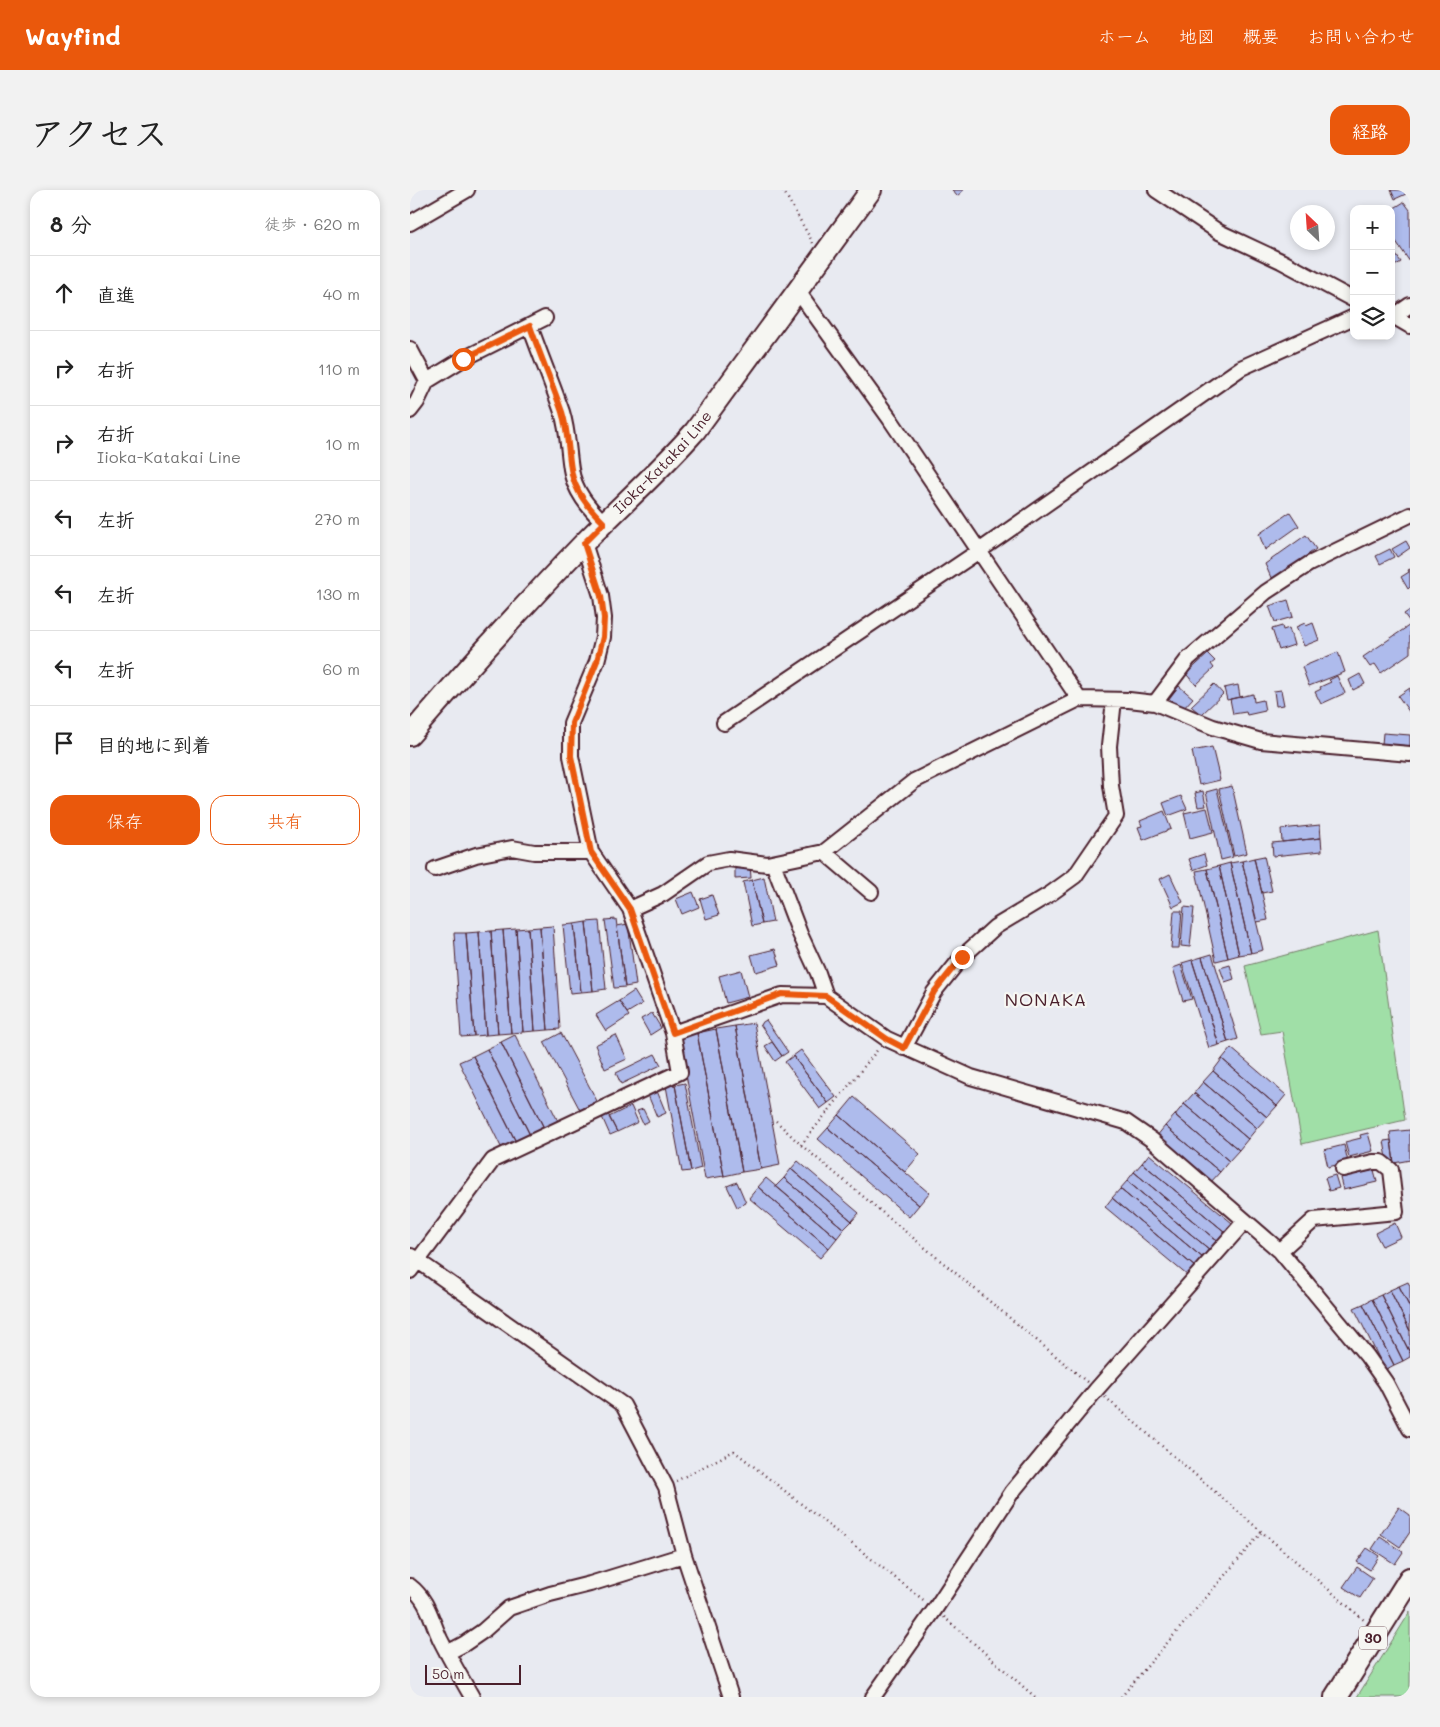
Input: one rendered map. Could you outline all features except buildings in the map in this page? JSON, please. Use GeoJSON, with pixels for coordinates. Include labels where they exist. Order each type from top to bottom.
{"type":"FeatureCollection","features":[{"type":"Feature","properties":{"kind":"main road","name":"Iioka-Katakai Line"},"geometry":{"type":"LineString","coordinates":[[410,735],[493,639],[584,543],[668,461],[694,431],[871,190]]}},
{"type":"Feature","properties":{"kind":"main road","name":"30"},"geometry":{"type":"LineString","coordinates":[[1336,1697],[1410,1579]]}},
{"type":"Feature","properties":{"kind":"street"},"geometry":{"type":"LineString","coordinates":[[410,223],[467,190]]}},
{"type":"Feature","properties":{"kind":"street"},"geometry":{"type":"LineString","coordinates":[[1156,190],[1219,232],[1281,260],[1350,298]]}},
{"type":"Feature","properties":{"kind":"street"},"geometry":{"type":"LineString","coordinates":[[797,290],[890,419],[1079,699]]}},
{"type":"Feature","properties":{"kind":"street"},"geometry":{"type":"LineString","coordinates":[[1395,314],[1410,305]]}},
{"type":"Feature","properties":{"kind":"street"},"geometry":{"type":"LineString","coordinates":[[1395,316],[1410,326]]}},
{"type":"Feature","properties":{"kind":"street"},"geometry":{"type":"LineString","coordinates":[[410,411],[417,402],[427,381],[463,359],[545,318]]}},
{"type":"Feature","properties":{"kind":"street"},"geometry":{"type":"LineString","coordinates":[[724,723],[979,551],[1241,368],[1350,319]]}},
{"type":"Feature","properties":{"kind":"street"},"geometry":{"type":"LineString","coordinates":[[530,326],[562,412],[567,431],[571,470],[577,490],[588,508],[604,523]]}},
{"type":"Feature","properties":{"kind":"street"},"geometry":{"type":"LineString","coordinates":[[410,349],[427,381]]}},
{"type":"Feature","properties":{"kind":"street"},"geometry":{"type":"LineString","coordinates":[[1155,703],[1188,659],[1266,592],[1309,564],[1410,515]]}},
{"type":"Feature","properties":{"kind":"street"},"geometry":{"type":"LineString","coordinates":[[584,543],[601,596],[604,618],[603,637],[597,661],[572,723],[571,756],[591,852],[630,909],[673,1033],[680,1072],[494,1160],[412,1262],[623,1404],[666,1487],[684,1555],[731,1697]]}},
{"type":"Feature","properties":{"kind":"street"},"geometry":{"type":"LineString","coordinates":[[630,909],[663,894],[708,863],[729,859],[767,864],[824,852],[914,781],[1079,699],[1155,703],[1213,727],[1261,741],[1410,754]]}},
{"type":"Feature","properties":{"kind":"street"},"geometry":{"type":"LineString","coordinates":[[904,1048],[934,992],[962,957],[995,927],[1050,894],[1075,876],[1116,816],[1111,786],[1109,746],[1114,700]]}},
{"type":"Feature","properties":{"kind":"street"},"geometry":{"type":"LineString","coordinates":[[435,868],[476,854],[512,848],[534,852],[591,852]]}},
{"type":"Feature","properties":{"kind":"street"},"geometry":{"type":"LineString","coordinates":[[824,852],[871,892]]}},
{"type":"Feature","properties":{"kind":"street"},"geometry":{"type":"LineString","coordinates":[[773,863],[826,996]]}},
{"type":"Feature","properties":{"kind":"street"},"geometry":{"type":"LineString","coordinates":[[673,1033],[782,994],[826,996],[887,1039],[971,1077],[1126,1122],[1152,1140],[1280,1251],[1367,1356],[1386,1383],[1410,1429]]}},
{"type":"Feature","properties":{"kind":"street"},"geometry":{"type":"LineString","coordinates":[[1280,1251],[1314,1220],[1396,1212],[1391,1170],[1381,1162],[1343,1169]]}},
{"type":"Feature","properties":{"kind":"street"},"geometry":{"type":"LineString","coordinates":[[873,1697],[935,1610],[1012,1492],[1096,1390],[1245,1221]]}},
{"type":"Feature","properties":{"kind":"street"},"geometry":{"type":"LineString","coordinates":[[447,1653],[471,1640],[509,1608],[550,1594],[590,1584],[684,1555]]}},
{"type":"Feature","properties":{"kind":"street"},"geometry":{"type":"LineString","coordinates":[[410,1586],[419,1593],[447,1653],[472,1697]]}},
{"type":"Feature","properties":{"kind":"path"},"geometry":{"type":"LineString","coordinates":[[783,190],[821,258]]}},
{"type":"Feature","properties":{"kind":"path"},"geometry":{"type":"LineString","coordinates":[[801,1145],[887,1039]]}},
{"type":"Feature","properties":{"kind":"path"},"geometry":{"type":"LineString","coordinates":[[776,1121],[801,1145],[1096,1390],[1378,1632]]}},
{"type":"Feature","properties":{"kind":"path"},"geometry":{"type":"LineString","coordinates":[[666,1487],[734,1452],[935,1610],[1034,1697]]}},
{"type":"Feature","properties":{"kind":"path"},"geometry":{"type":"LineString","coordinates":[[1121,1697],[1262,1533]]}},
{"type":"Feature","properties":{"kind":"green space"},"geometry":{"type":"Polygon","coordinates":[[[1378,930],[1405,1120],[1302,1144],[1282,1031],[1261,1034],[1245,966],[1378,930]]]}},
{"type":"Feature","properties":{"kind":"green space"},"geometry":{"type":"Polygon","coordinates":[[[1410,1612],[1410,1697],[1357,1697],[1410,1612]]]}},
{"type":"Feature","properties":{"kind":"district","name":"NONAKA"},"geometry":{"type":"Point","coordinates":[1046,1000]}},
{"type":"Feature","properties":{"kind":"route"},"geometry":{"type":"LineString","coordinates":[[463,359],[530,326],[562,412],[567,431],[571,470],[577,490],[588,508],[604,523],[584,543],[601,596],[604,618],[603,637],[597,661],[572,723],[571,756],[591,852],[630,909],[673,1033],[782,994],[826,996],[887,1039],[904,1048],[934,992],[962,957]]}}]}
